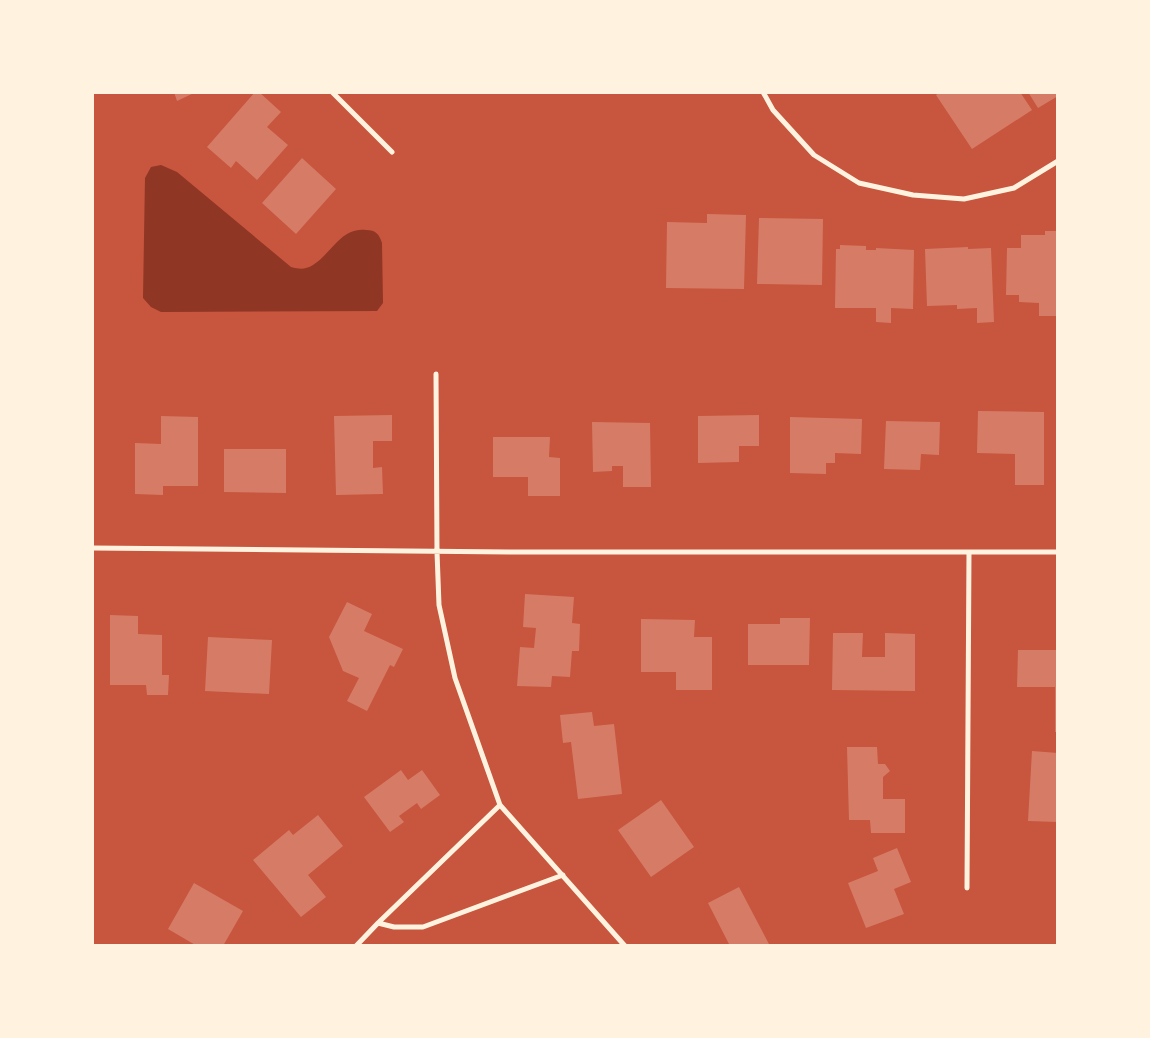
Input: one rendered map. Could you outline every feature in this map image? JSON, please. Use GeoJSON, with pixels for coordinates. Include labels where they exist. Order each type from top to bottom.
{"type":"FeatureCollection","features":[{"type":"Feature","properties":{"kind":"street"},"geometry":{"type":"LineString","coordinates":[[332,92],[392,152]]}},
{"type":"Feature","properties":{"kind":"street"},"geometry":{"type":"LineString","coordinates":[[763,92],[773,110],[814,155],[859,182],[913,195],[964,199],[1014,188],[1058,161]]}},
{"type":"Feature","properties":{"kind":"street"},"geometry":{"type":"LineString","coordinates":[[436,374],[439,605],[455,678],[500,805],[625,946]]}},
{"type":"Feature","properties":{"kind":"street"},"geometry":{"type":"LineString","coordinates":[[92,548],[437,552],[1058,552]]}},
{"type":"Feature","properties":{"kind":"street"},"geometry":{"type":"LineString","coordinates":[[967,888],[969,552]]}},
{"type":"Feature","properties":{"kind":"street"},"geometry":{"type":"LineString","coordinates":[[356,946],[500,805]]}},
{"type":"Feature","properties":{"kind":"street"},"geometry":{"type":"LineString","coordinates":[[378,923],[394,927],[423,927],[563,875]]}},
{"type":"Feature","properties":{"kind":"shaded area"},"geometry":{"type":"Polygon","coordinates":[[[161,165],[177,172],[291,267],[302,269],[313,265],[343,237],[357,230],[375,232],[382,243],[383,303],[377,311],[161,312],[151,307],[143,298],[145,178],[151,167],[161,165]]]}},
{"type":"Feature","properties":{"kind":"building"},"geometry":{"type":"Polygon","coordinates":[[[174,92],[196,92],[177,101],[174,92]]]}},
{"type":"Feature","properties":{"kind":"building"},"geometry":{"type":"Polygon","coordinates":[[[255,92],[259,92],[281,112],[267,127],[288,145],[257,180],[236,161],[231,168],[207,147],[255,92]]]}},
{"type":"Feature","properties":{"kind":"building"},"geometry":{"type":"Polygon","coordinates":[[[940,92],[1020,92],[1032,110],[972,149],[936,95],[940,92]]]}},
{"type":"Feature","properties":{"kind":"building"},"geometry":{"type":"Polygon","coordinates":[[[1028,92],[1058,92],[1058,96],[1038,108],[1028,92]]]}},
{"type":"Feature","properties":{"kind":"building"},"geometry":{"type":"Polygon","coordinates":[[[302,158],[336,189],[296,234],[262,203],[302,158]]]}},
{"type":"Feature","properties":{"kind":"building"},"geometry":{"type":"Polygon","coordinates":[[[707,214],[746,215],[744,289],[666,288],[667,222],[707,223],[707,214]]]}},
{"type":"Feature","properties":{"kind":"building"},"geometry":{"type":"Polygon","coordinates":[[[759,218],[823,219],[822,285],[757,284],[759,218]]]}},
{"type":"Feature","properties":{"kind":"building"},"geometry":{"type":"Polygon","coordinates":[[[1045,231],[1058,231],[1058,316],[1039,316],[1039,303],[1019,302],[1019,295],[1006,295],[1007,248],[1021,248],[1021,235],[1045,235],[1045,231]]]}},
{"type":"Feature","properties":{"kind":"building"},"geometry":{"type":"Polygon","coordinates":[[[840,245],[866,246],[866,250],[876,250],[876,248],[914,250],[913,309],[891,308],[891,323],[876,322],[876,308],[835,308],[836,249],[840,249],[840,245]]]}},
{"type":"Feature","properties":{"kind":"building"},"geometry":{"type":"Polygon","coordinates":[[[968,247],[968,249],[991,248],[994,322],[977,323],[977,308],[957,309],[957,305],[927,306],[925,249],[968,247]]]}},
{"type":"Feature","properties":{"kind":"building"},"geometry":{"type":"Polygon","coordinates":[[[978,411],[1044,412],[1044,485],[1015,485],[1015,454],[977,453],[978,411]]]}},
{"type":"Feature","properties":{"kind":"building"},"geometry":{"type":"Polygon","coordinates":[[[392,415],[392,441],[373,441],[373,468],[382,467],[383,494],[336,495],[334,416],[392,415]]]}},
{"type":"Feature","properties":{"kind":"building"},"geometry":{"type":"Polygon","coordinates":[[[759,415],[759,446],[739,446],[739,462],[698,463],[698,416],[759,415]]]}},
{"type":"Feature","properties":{"kind":"building"},"geometry":{"type":"Polygon","coordinates":[[[161,416],[198,417],[198,486],[163,486],[163,495],[135,494],[135,443],[161,444],[161,416]]]}},
{"type":"Feature","properties":{"kind":"building"},"geometry":{"type":"Polygon","coordinates":[[[790,417],[862,419],[861,454],[835,453],[835,463],[826,463],[826,474],[790,473],[790,417]]]}},
{"type":"Feature","properties":{"kind":"building"},"geometry":{"type":"Polygon","coordinates":[[[886,421],[940,422],[939,455],[921,454],[920,470],[884,469],[886,421]]]}},
{"type":"Feature","properties":{"kind":"building"},"geometry":{"type":"Polygon","coordinates":[[[592,422],[650,423],[651,487],[623,487],[623,466],[612,466],[612,471],[593,472],[592,422]]]}},
{"type":"Feature","properties":{"kind":"building"},"geometry":{"type":"Polygon","coordinates":[[[493,437],[550,437],[549,457],[560,458],[560,496],[528,496],[528,477],[493,477],[493,437]]]}},
{"type":"Feature","properties":{"kind":"building"},"geometry":{"type":"Polygon","coordinates":[[[224,449],[286,449],[286,493],[224,492],[224,449]]]}},
{"type":"Feature","properties":{"kind":"building"},"geometry":{"type":"Polygon","coordinates":[[[525,594],[574,597],[572,623],[580,624],[579,651],[572,651],[570,677],[552,676],[551,687],[517,686],[520,647],[534,648],[536,628],[523,627],[525,594]]]}},
{"type":"Feature","properties":{"kind":"building"},"geometry":{"type":"Polygon","coordinates":[[[347,602],[372,614],[364,631],[403,649],[394,667],[390,665],[367,711],[347,701],[359,678],[343,671],[329,637],[347,602]]]}},
{"type":"Feature","properties":{"kind":"building"},"geometry":{"type":"Polygon","coordinates":[[[110,615],[138,616],[138,634],[162,635],[162,675],[169,675],[168,695],[147,695],[146,685],[110,685],[110,615]]]}},
{"type":"Feature","properties":{"kind":"building"},"geometry":{"type":"Polygon","coordinates":[[[780,618],[810,618],[809,665],[748,665],[748,624],[780,624],[780,618]]]}},
{"type":"Feature","properties":{"kind":"building"},"geometry":{"type":"Polygon","coordinates":[[[641,619],[695,620],[694,637],[712,637],[712,690],[676,690],[676,672],[641,672],[641,619]]]}},
{"type":"Feature","properties":{"kind":"building"},"geometry":{"type":"Polygon","coordinates":[[[833,633],[863,633],[862,657],[885,657],[885,633],[915,634],[915,691],[832,690],[833,633]]]}},
{"type":"Feature","properties":{"kind":"building"},"geometry":{"type":"Polygon","coordinates":[[[208,637],[272,640],[269,694],[205,691],[208,637]]]}},
{"type":"Feature","properties":{"kind":"building"},"geometry":{"type":"Polygon","coordinates":[[[1018,650],[1058,650],[1058,732],[1055,732],[1055,687],[1017,687],[1018,650]]]}},
{"type":"Feature","properties":{"kind":"building"},"geometry":{"type":"Polygon","coordinates":[[[592,712],[594,726],[614,724],[622,794],[578,799],[571,742],[563,743],[560,715],[592,712]]]}},
{"type":"Feature","properties":{"kind":"building"},"geometry":{"type":"Polygon","coordinates":[[[847,747],[877,747],[878,764],[885,764],[890,771],[883,777],[883,799],[905,799],[905,833],[871,833],[870,820],[849,820],[847,747]]]}},
{"type":"Feature","properties":{"kind":"building"},"geometry":{"type":"Polygon","coordinates":[[[1032,751],[1058,753],[1058,822],[1028,821],[1032,751]]]}},
{"type":"Feature","properties":{"kind":"building"},"geometry":{"type":"Polygon","coordinates":[[[401,770],[408,780],[422,770],[440,795],[421,809],[417,803],[399,816],[404,822],[390,832],[364,797],[401,770]]]}},
{"type":"Feature","properties":{"kind":"building"},"geometry":{"type":"Polygon","coordinates":[[[661,800],[694,847],[651,877],[618,830],[661,800]]]}},
{"type":"Feature","properties":{"kind":"building"},"geometry":{"type":"Polygon","coordinates":[[[318,815],[343,846],[308,875],[326,897],[301,917],[253,860],[289,830],[293,835],[318,815]]]}},
{"type":"Feature","properties":{"kind":"building"},"geometry":{"type":"Polygon","coordinates":[[[897,848],[911,882],[894,889],[904,914],[866,928],[848,883],[878,871],[873,858],[897,848]]]}},
{"type":"Feature","properties":{"kind":"building"},"geometry":{"type":"Polygon","coordinates":[[[194,883],[243,911],[223,946],[197,946],[168,929],[194,883]]]}},
{"type":"Feature","properties":{"kind":"building"},"geometry":{"type":"Polygon","coordinates":[[[739,887],[770,946],[730,946],[708,903],[739,887]]]}}]}
